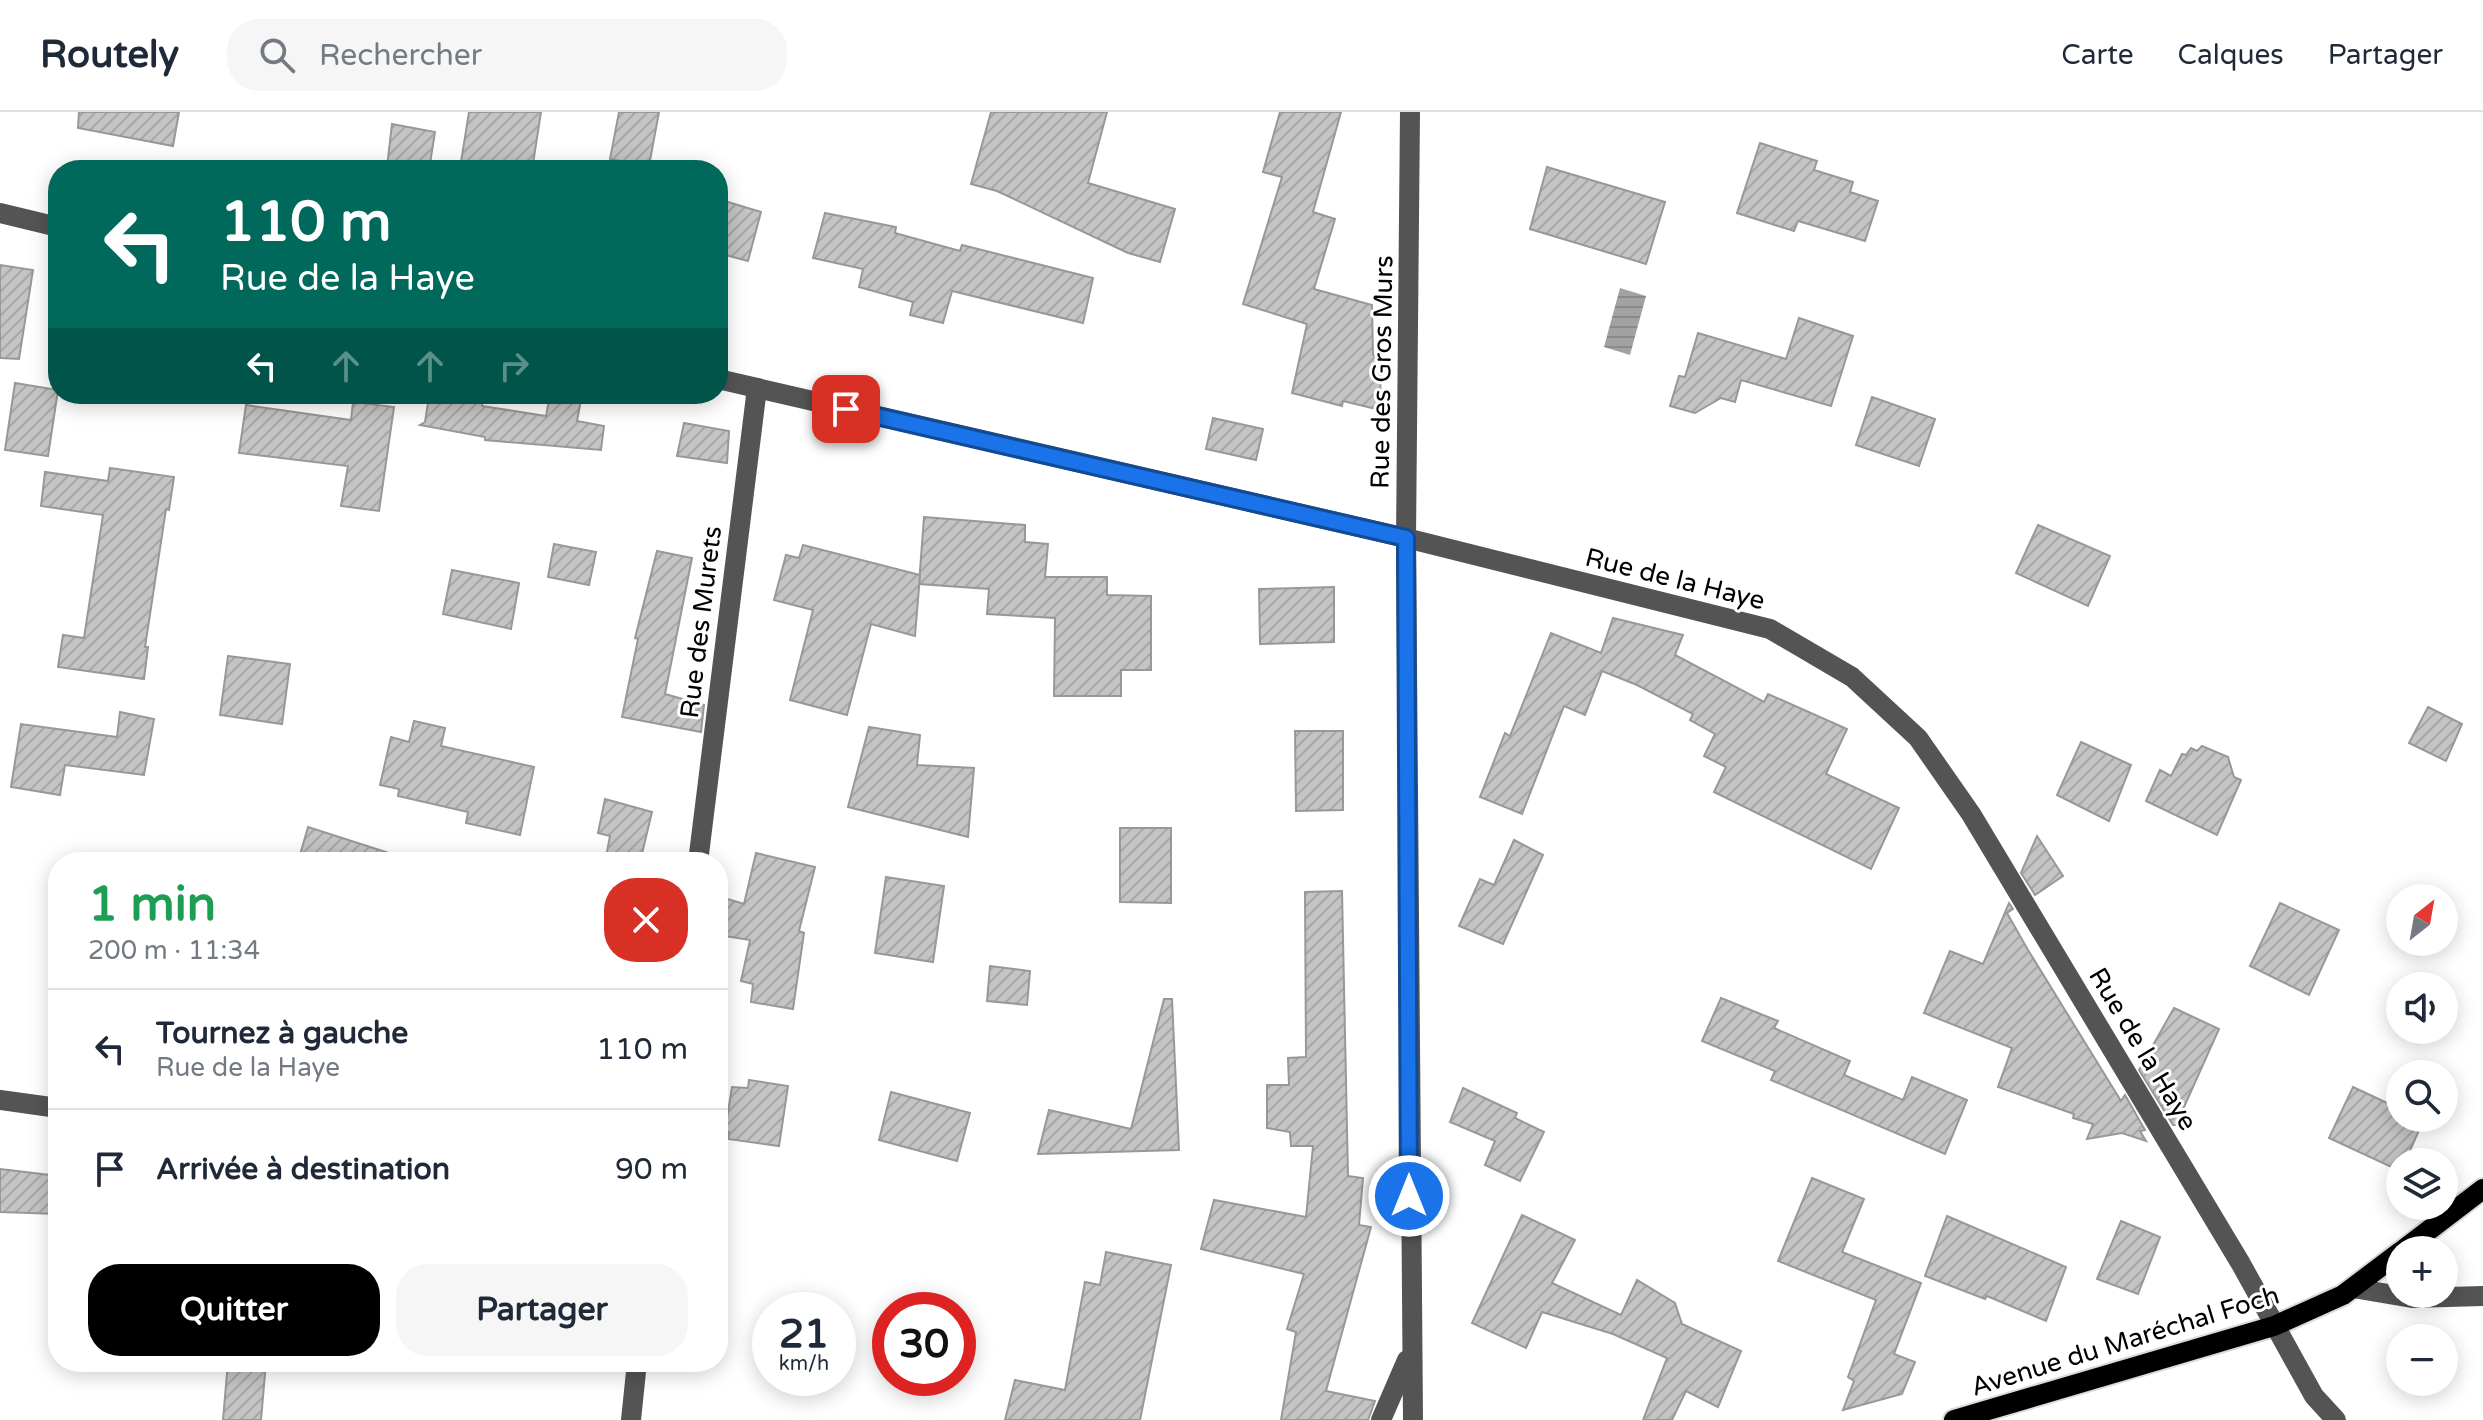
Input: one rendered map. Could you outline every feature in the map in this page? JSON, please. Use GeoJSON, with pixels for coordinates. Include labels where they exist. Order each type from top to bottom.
{"type":"FeatureCollection","features":[{"type":"Feature","properties":{"kind":"main road","name":"Avenue du Maréchal Foch"},"geometry":{"type":"LineString","coordinates":[[2423,1236],[2482,1193]]}},
{"type":"Feature","properties":{"kind":"main road","name":"Avenue du Maréchal Foch"},"geometry":{"type":"LineString","coordinates":[[1954,1420],[2274,1326],[2353,1288],[2386,1263]]}},
{"type":"Feature","properties":{"kind":"street","name":"Rue des Gros Murs"},"geometry":{"type":"LineString","coordinates":[[1410,112],[1406,538],[1410,1352],[1413,1420]]}},
{"type":"Feature","properties":{"kind":"street"},"geometry":{"type":"LineString","coordinates":[[0,213],[48,225]]}},
{"type":"Feature","properties":{"kind":"street","name":"Rue de la Haye"},"geometry":{"type":"LineString","coordinates":[[728,381],[1406,538],[1770,629],[1852,677],[1918,738],[1971,814],[2241,1264],[2314,1396],[2336,1420]]}},
{"type":"Feature","properties":{"kind":"street","name":"Rue des Murets"},"geometry":{"type":"LineString","coordinates":[[699,852],[757,388]]}},
{"type":"Feature","properties":{"kind":"street"},"geometry":{"type":"LineString","coordinates":[[0,1100],[48,1107]]}},
{"type":"Feature","properties":{"kind":"street"},"geometry":{"type":"LineString","coordinates":[[2353,1288],[2412,1298],[2483,1296]]}},
{"type":"Feature","properties":{"kind":"street","name":"Rue des Gros Murs"},"geometry":{"type":"LineString","coordinates":[[1381,1420],[1410,1352]]}},
{"type":"Feature","properties":{"kind":"street"},"geometry":{"type":"LineString","coordinates":[[631,1420],[636,1372]]}},
{"type":"Feature","properties":{"kind":"shaded area"},"geometry":{"type":"Polygon","coordinates":[[[1620,288],[1646,296],[1630,355],[1604,347],[1620,288]]]}},
{"type":"Feature","properties":{"kind":"building"},"geometry":{"type":"Polygon","coordinates":[[[79,112],[179,112],[173,146],[78,128],[79,112]]]}},
{"type":"Feature","properties":{"kind":"building"},"geometry":{"type":"Polygon","coordinates":[[[469,112],[541,112],[534,160],[461,160],[469,112]]]}},
{"type":"Feature","properties":{"kind":"building"},"geometry":{"type":"Polygon","coordinates":[[[619,112],[659,112],[650,160],[610,159],[619,112]]]}},
{"type":"Feature","properties":{"kind":"building"},"geometry":{"type":"Polygon","coordinates":[[[991,112],[1107,112],[1088,183],[1175,209],[1160,262],[1128,253],[997,191],[971,184],[991,112]]]}},
{"type":"Feature","properties":{"kind":"building"},"geometry":{"type":"Polygon","coordinates":[[[1280,112],[1341,112],[1313,212],[1335,219],[1314,289],[1372,305],[1373,355],[1381,357],[1380,410],[1343,401],[1342,406],[1292,393],[1307,324],[1243,304],[1282,177],[1263,172],[1280,112]]]}},
{"type":"Feature","properties":{"kind":"building"},"geometry":{"type":"Polygon","coordinates":[[[392,124],[435,132],[431,160],[388,160],[392,124]]]}},
{"type":"Feature","properties":{"kind":"building"},"geometry":{"type":"Polygon","coordinates":[[[1760,143],[1817,161],[1814,170],[1853,182],[1850,192],[1878,201],[1865,241],[1798,221],[1794,231],[1737,213],[1760,143]]]}},
{"type":"Feature","properties":{"kind":"building"},"geometry":{"type":"Polygon","coordinates":[[[1547,167],[1665,202],[1646,264],[1530,229],[1547,167]]]}},
{"type":"Feature","properties":{"kind":"building"},"geometry":{"type":"Polygon","coordinates":[[[728,202],[761,212],[748,261],[728,256],[728,202]]]}},
{"type":"Feature","properties":{"kind":"building"},"geometry":{"type":"Polygon","coordinates":[[[825,213],[896,227],[895,233],[960,251],[962,245],[1093,278],[1083,323],[952,291],[943,323],[910,315],[913,302],[859,287],[863,269],[813,258],[825,213]]]}},
{"type":"Feature","properties":{"kind":"building"},"geometry":{"type":"Polygon","coordinates":[[[0,265],[33,270],[19,359],[0,358],[0,265]]]}},
{"type":"Feature","properties":{"kind":"building"},"geometry":{"type":"Polygon","coordinates":[[[1799,318],[1853,336],[1831,406],[1741,380],[1735,402],[1721,398],[1695,413],[1670,406],[1679,376],[1685,377],[1698,333],[1786,359],[1799,318]]]}},
{"type":"Feature","properties":{"kind":"building"},"geometry":{"type":"Polygon","coordinates":[[[15,383],[48,388],[48,404],[56,404],[48,456],[5,450],[15,383]]]}},
{"type":"Feature","properties":{"kind":"building"},"geometry":{"type":"Polygon","coordinates":[[[1872,397],[1935,419],[1919,466],[1856,445],[1872,397]]]}},
{"type":"Feature","properties":{"kind":"building"},"geometry":{"type":"Polygon","coordinates":[[[353,404],[394,407],[379,511],[341,506],[348,466],[239,453],[246,405],[351,420],[353,404]]]}},
{"type":"Feature","properties":{"kind":"building"},"geometry":{"type":"Polygon","coordinates":[[[428,404],[482,404],[546,416],[548,404],[580,404],[577,421],[604,426],[601,450],[485,440],[485,437],[420,425],[425,422],[428,404]]]}},
{"type":"Feature","properties":{"kind":"building"},"geometry":{"type":"Polygon","coordinates":[[[1213,418],[1263,429],[1256,460],[1206,449],[1213,418]]]}},
{"type":"Feature","properties":{"kind":"building"},"geometry":{"type":"Polygon","coordinates":[[[684,423],[729,431],[727,463],[677,456],[684,423]]]}},
{"type":"Feature","properties":{"kind":"building"},"geometry":{"type":"Polygon","coordinates":[[[110,468],[174,477],[169,510],[166,509],[145,647],[148,647],[144,679],[58,667],[63,635],[84,638],[103,515],[41,506],[45,472],[108,481],[110,468]]]}},
{"type":"Feature","properties":{"kind":"building"},"geometry":{"type":"Polygon","coordinates":[[[924,517],[1025,525],[1025,542],[1048,544],[1045,577],[1107,577],[1107,595],[1151,596],[1151,670],[1121,670],[1121,696],[1054,696],[1055,618],[987,614],[989,589],[919,584],[924,517]]]}},
{"type":"Feature","properties":{"kind":"building"},"geometry":{"type":"Polygon","coordinates":[[[2038,525],[2110,556],[2088,606],[2016,573],[2038,525]]]}},
{"type":"Feature","properties":{"kind":"building"},"geometry":{"type":"Polygon","coordinates":[[[554,544],[596,552],[589,585],[548,577],[554,544]]]}},
{"type":"Feature","properties":{"kind":"building"},"geometry":{"type":"Polygon","coordinates":[[[803,545],[920,575],[915,636],[871,624],[847,715],[790,700],[813,610],[774,600],[786,555],[799,558],[803,545]]]}},
{"type":"Feature","properties":{"kind":"building"},"geometry":{"type":"Polygon","coordinates":[[[657,551],[692,558],[665,694],[704,705],[701,732],[622,717],[638,639],[635,638],[657,551]]]}},
{"type":"Feature","properties":{"kind":"building"},"geometry":{"type":"Polygon","coordinates":[[[452,570],[519,583],[511,629],[443,614],[452,570]]]}},
{"type":"Feature","properties":{"kind":"building"},"geometry":{"type":"Polygon","coordinates":[[[1334,587],[1334,642],[1260,644],[1259,589],[1334,587]]]}},
{"type":"Feature","properties":{"kind":"building"},"geometry":{"type":"Polygon","coordinates":[[[1613,618],[1683,635],[1675,655],[1764,702],[1768,694],[1847,729],[1826,774],[1899,808],[1871,869],[1714,792],[1726,767],[1704,756],[1715,734],[1690,720],[1693,714],[1602,671],[1585,715],[1564,706],[1522,814],[1480,797],[1505,733],[1510,736],[1551,633],[1601,653],[1613,618]]]}},
{"type":"Feature","properties":{"kind":"building"},"geometry":{"type":"Polygon","coordinates":[[[228,656],[290,664],[282,724],[220,715],[228,656]]]}},
{"type":"Feature","properties":{"kind":"building"},"geometry":{"type":"Polygon","coordinates":[[[2428,707],[2462,724],[2446,761],[2409,743],[2428,707]]]}},
{"type":"Feature","properties":{"kind":"building"},"geometry":{"type":"Polygon","coordinates":[[[120,712],[154,719],[144,775],[65,765],[60,795],[11,787],[21,724],[117,737],[120,712]]]}},
{"type":"Feature","properties":{"kind":"building"},"geometry":{"type":"Polygon","coordinates":[[[414,721],[445,728],[441,746],[534,767],[520,835],[466,823],[468,812],[398,796],[399,789],[380,785],[391,737],[409,742],[414,721]]]}},
{"type":"Feature","properties":{"kind":"building"},"geometry":{"type":"Polygon","coordinates":[[[869,727],[920,735],[917,765],[974,768],[968,837],[848,807],[869,727]]]}},
{"type":"Feature","properties":{"kind":"building"},"geometry":{"type":"Polygon","coordinates":[[[1295,731],[1343,731],[1343,810],[1296,811],[1295,731]]]}},
{"type":"Feature","properties":{"kind":"building"},"geometry":{"type":"Polygon","coordinates":[[[2081,742],[2131,765],[2109,821],[2057,795],[2081,742]]]}},
{"type":"Feature","properties":{"kind":"building"},"geometry":{"type":"Polygon","coordinates":[[[2202,746],[2228,757],[2234,777],[2241,780],[2217,835],[2146,801],[2160,770],[2171,776],[2182,754],[2186,755],[2191,748],[2197,751],[2202,746]]]}},
{"type":"Feature","properties":{"kind":"building"},"geometry":{"type":"Polygon","coordinates":[[[605,799],[652,812],[642,852],[607,852],[610,836],[598,833],[605,799]]]}},
{"type":"Feature","properties":{"kind":"building"},"geometry":{"type":"Polygon","coordinates":[[[308,827],[386,852],[301,852],[308,827]]]}},
{"type":"Feature","properties":{"kind":"building"},"geometry":{"type":"Polygon","coordinates":[[[1120,828],[1171,828],[1171,903],[1120,902],[1120,828]]]}},
{"type":"Feature","properties":{"kind":"building"},"geometry":{"type":"Polygon","coordinates":[[[2037,836],[2063,876],[2035,895],[2021,873],[2037,836]]]}},
{"type":"Feature","properties":{"kind":"building"},"geometry":{"type":"Polygon","coordinates":[[[1514,840],[1543,855],[1503,944],[1459,926],[1480,879],[1494,885],[1514,840]]]}},
{"type":"Feature","properties":{"kind":"building"},"geometry":{"type":"Polygon","coordinates":[[[756,853],[815,867],[799,931],[804,933],[793,1009],[751,1002],[753,984],[741,981],[750,940],[728,937],[728,899],[744,904],[756,853]]]}},
{"type":"Feature","properties":{"kind":"building"},"geometry":{"type":"Polygon","coordinates":[[[886,877],[944,886],[933,962],[875,953],[886,877]]]}},
{"type":"Feature","properties":{"kind":"building"},"geometry":{"type":"Polygon","coordinates":[[[1342,891],[1348,1176],[1363,1178],[1359,1225],[1371,1227],[1326,1391],[1375,1401],[1368,1420],[1281,1420],[1296,1332],[1287,1329],[1304,1274],[1201,1249],[1214,1200],[1306,1217],[1313,1146],[1291,1146],[1290,1132],[1267,1128],[1267,1085],[1289,1085],[1288,1058],[1306,1057],[1305,892],[1342,891]]]}},
{"type":"Feature","properties":{"kind":"building"},"geometry":{"type":"Polygon","coordinates":[[[2009,903],[2013,909],[2007,913],[2028,950],[2121,1101],[2125,1095],[2145,1130],[2140,1131],[2146,1141],[2122,1133],[2087,1139],[2093,1124],[2073,1118],[2074,1114],[1998,1087],[2012,1048],[1924,1013],[1950,951],[1983,964],[2009,903]]]}},
{"type":"Feature","properties":{"kind":"building"},"geometry":{"type":"Polygon","coordinates":[[[2280,903],[2339,930],[2309,995],[2250,966],[2280,903]]]}},
{"type":"Feature","properties":{"kind":"building"},"geometry":{"type":"Polygon","coordinates":[[[990,966],[1030,971],[1027,1005],[987,1001],[990,966]]]}},
{"type":"Feature","properties":{"kind":"building"},"geometry":{"type":"Polygon","coordinates":[[[1721,998],[1778,1021],[1774,1028],[1850,1061],[1844,1075],[1903,1100],[1912,1077],[1967,1100],[1945,1154],[1771,1080],[1775,1071],[1702,1041],[1721,998]]]}},
{"type":"Feature","properties":{"kind":"building"},"geometry":{"type":"Polygon","coordinates":[[[1164,999],[1172,999],[1179,1150],[1038,1154],[1049,1110],[1131,1129],[1164,999]]]}},
{"type":"Feature","properties":{"kind":"building"},"geometry":{"type":"Polygon","coordinates":[[[2174,1008],[2219,1029],[2176,1125],[2173,1125],[2139,1070],[2174,1008]]]}},
{"type":"Feature","properties":{"kind":"building"},"geometry":{"type":"Polygon","coordinates":[[[749,1080],[788,1086],[779,1146],[728,1139],[732,1087],[748,1088],[749,1080]]]}},
{"type":"Feature","properties":{"kind":"building"},"geometry":{"type":"Polygon","coordinates":[[[2353,1087],[2386,1102],[2386,1132],[2418,1132],[2411,1148],[2386,1148],[2386,1164],[2329,1138],[2353,1087]]]}},
{"type":"Feature","properties":{"kind":"building"},"geometry":{"type":"Polygon","coordinates":[[[1463,1088],[1517,1113],[1515,1118],[1544,1132],[1520,1181],[1485,1165],[1495,1141],[1450,1122],[1463,1088]]]}},
{"type":"Feature","properties":{"kind":"building"},"geometry":{"type":"Polygon","coordinates":[[[891,1092],[970,1113],[957,1161],[879,1140],[891,1092]]]}},
{"type":"Feature","properties":{"kind":"building"},"geometry":{"type":"Polygon","coordinates":[[[0,1169],[48,1175],[48,1214],[0,1212],[0,1169]]]}},
{"type":"Feature","properties":{"kind":"building"},"geometry":{"type":"Polygon","coordinates":[[[1812,1178],[1864,1199],[1842,1252],[1921,1283],[1894,1354],[1915,1362],[1902,1394],[1843,1410],[1854,1381],[1848,1377],[1876,1300],[1778,1261],[1812,1178]]]}},
{"type":"Feature","properties":{"kind":"building"},"geometry":{"type":"Polygon","coordinates":[[[1522,1215],[1575,1240],[1552,1283],[1621,1315],[1637,1280],[1675,1303],[1682,1324],[1741,1351],[1718,1407],[1686,1391],[1672,1420],[1643,1420],[1667,1358],[1613,1334],[1542,1312],[1526,1348],[1472,1323],[1522,1215]]]}},
{"type":"Feature","properties":{"kind":"building"},"geometry":{"type":"Polygon","coordinates":[[[1947,1216],[2066,1267],[2046,1321],[1987,1296],[1985,1299],[1925,1276],[1947,1216]]]}},
{"type":"Feature","properties":{"kind":"building"},"geometry":{"type":"Polygon","coordinates":[[[2121,1221],[2160,1237],[2138,1294],[2097,1279],[2121,1221]]]}},
{"type":"Feature","properties":{"kind":"building"},"geometry":{"type":"Polygon","coordinates":[[[1106,1252],[1171,1265],[1140,1420],[1005,1420],[1015,1380],[1065,1390],[1085,1282],[1100,1285],[1106,1252]]]}},
{"type":"Feature","properties":{"kind":"building"},"geometry":{"type":"Polygon","coordinates":[[[227,1372],[265,1372],[261,1420],[223,1420],[227,1372]]]}},
{"type":"Feature","properties":{"kind":"route"},"geometry":{"type":"LineString","coordinates":[[846,409],[1406,538],[1409,1196]]}}]}
